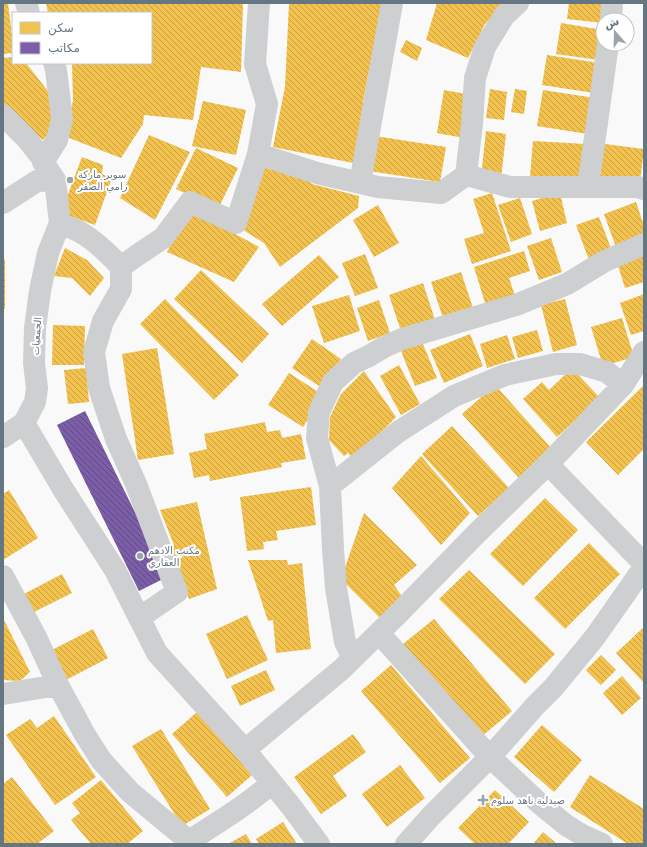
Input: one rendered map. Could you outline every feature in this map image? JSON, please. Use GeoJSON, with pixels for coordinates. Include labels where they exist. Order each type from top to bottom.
{"type":"FeatureCollection","features":[{"type":"Feature","properties":{"kind":"street"},"geometry":{"type":"LineString","coordinates":[[121,267],[163,238],[190,202],[236,223],[258,154],[267,104],[255,64],[259,3]]}},
{"type":"Feature","properties":{"kind":"street"},"geometry":{"type":"LineString","coordinates":[[360,183],[392,3]]}},
{"type":"Feature","properties":{"kind":"street"},"geometry":{"type":"LineString","coordinates":[[258,154],[317,173],[378,187],[441,194],[466,175],[472,124],[475,78],[485,47],[504,16],[518,3]]}},
{"type":"Feature","properties":{"kind":"street"},"geometry":{"type":"LineString","coordinates":[[588,187],[607,52]]}},
{"type":"Feature","properties":{"kind":"street"},"geometry":{"type":"LineString","coordinates":[[43,162],[57,140],[62,119],[54,64]]}},
{"type":"Feature","properties":{"kind":"street"},"geometry":{"type":"LineString","coordinates":[[3,115],[26,138],[42,158],[55,180],[60,223],[80,232],[96,243],[121,267],[121,289],[103,321],[94,352],[99,388],[116,439],[136,484],[177,592],[139,618]]}},
{"type":"Feature","properties":{"kind":"street"},"geometry":{"type":"LineString","coordinates":[[466,175],[510,187],[638,187],[644,189]]}},
{"type":"Feature","properties":{"kind":"street"},"geometry":{"type":"LineString","coordinates":[[3,203],[37,181],[55,180]]}},
{"type":"Feature","properties":{"kind":"street","name":"الجمعيات"},"geometry":{"type":"LineString","coordinates":[[3,437],[24,423],[35,402],[37,388],[34,363],[35,328],[40,291],[48,253],[60,223]]}},
{"type":"Feature","properties":{"kind":"street"},"geometry":{"type":"LineString","coordinates":[[353,658],[345,642],[336,588],[330,486],[317,438],[319,412],[333,382],[354,363],[402,338],[516,305],[567,284],[603,262],[644,244]]}},
{"type":"Feature","properties":{"kind":"street"},"geometry":{"type":"LineString","coordinates":[[245,750],[342,669],[400,613],[476,534],[548,464],[623,385],[644,352]]}},
{"type":"Feature","properties":{"kind":"street"},"geometry":{"type":"LineString","coordinates":[[330,486],[398,432],[454,396],[505,375],[556,364],[580,364],[607,372],[623,385]]}},
{"type":"Feature","properties":{"kind":"street"},"geometry":{"type":"LineString","coordinates":[[24,423],[63,489],[115,570],[157,654],[245,750],[272,782],[319,844]]}},
{"type":"Feature","properties":{"kind":"street"},"geometry":{"type":"LineString","coordinates":[[406,844],[431,816],[490,757],[553,688],[595,637],[644,566],[548,464]]}},
{"type":"Feature","properties":{"kind":"street"},"geometry":{"type":"LineString","coordinates":[[3,576],[36,637],[58,685],[84,733],[101,760],[130,792],[189,843],[262,791],[272,782]]}},
{"type":"Feature","properties":{"kind":"street"},"geometry":{"type":"LineString","coordinates":[[379,633],[490,757],[538,803],[566,825],[582,835],[602,844]]}},
{"type":"Feature","properties":{"kind":"street"},"geometry":{"type":"LineString","coordinates":[[3,694],[58,685]]}},
{"type":"Feature","properties":{"kind":"building: سكن"},"geometry":{"type":"Polygon","coordinates":[[[3,3],[8,3],[12,36],[12,53],[3,54],[3,3]]]}},
{"type":"Feature","properties":{"kind":"building: سكن"},"geometry":{"type":"Polygon","coordinates":[[[46,3],[243,3],[241,72],[201,67],[193,120],[144,115],[143,124],[121,158],[64,136],[73,101],[72,64],[152,64],[152,12],[48,12],[46,3]]]}},
{"type":"Feature","properties":{"kind":"building: سكن"},"geometry":{"type":"Polygon","coordinates":[[[289,3],[382,3],[363,102],[371,104],[358,164],[273,147],[285,87],[289,3]]]}},
{"type":"Feature","properties":{"kind":"building: سكن"},"geometry":{"type":"Polygon","coordinates":[[[437,3],[505,3],[485,24],[468,58],[426,40],[437,3]]]}},
{"type":"Feature","properties":{"kind":"building: سكن"},"geometry":{"type":"Polygon","coordinates":[[[569,3],[607,3],[605,12],[595,12],[595,22],[567,19],[569,3]]]}},
{"type":"Feature","properties":{"kind":"building: سكن"},"geometry":{"type":"Polygon","coordinates":[[[561,23],[595,29],[595,52],[600,52],[599,60],[556,54],[561,23]]]}},
{"type":"Feature","properties":{"kind":"building: سكن"},"geometry":{"type":"Polygon","coordinates":[[[406,40],[422,48],[417,61],[400,52],[406,40]]]}},
{"type":"Feature","properties":{"kind":"building: سكن"},"geometry":{"type":"Polygon","coordinates":[[[547,55],[599,63],[594,93],[542,85],[547,55]]]}},
{"type":"Feature","properties":{"kind":"building: سكن"},"geometry":{"type":"Polygon","coordinates":[[[12,57],[12,64],[27,64],[51,95],[52,129],[43,140],[3,105],[3,58],[12,57]]]}},
{"type":"Feature","properties":{"kind":"building: سكن"},"geometry":{"type":"Polygon","coordinates":[[[490,89],[507,92],[504,120],[486,118],[490,89]]]}},
{"type":"Feature","properties":{"kind":"building: سكن"},"geometry":{"type":"Polygon","coordinates":[[[515,89],[527,91],[524,114],[511,112],[515,89]]]}},
{"type":"Feature","properties":{"kind":"building: سكن"},"geometry":{"type":"Polygon","coordinates":[[[444,90],[471,95],[464,138],[437,133],[444,90]]]}},
{"type":"Feature","properties":{"kind":"building: سكن"},"geometry":{"type":"Polygon","coordinates":[[[543,90],[595,98],[588,134],[537,126],[543,90]]]}},
{"type":"Feature","properties":{"kind":"building: سكن"},"geometry":{"type":"Polygon","coordinates":[[[203,101],[246,110],[236,155],[192,146],[203,101]]]}},
{"type":"Feature","properties":{"kind":"building: سكن"},"geometry":{"type":"Polygon","coordinates":[[[486,131],[506,134],[501,179],[481,177],[486,131]]]}},
{"type":"Feature","properties":{"kind":"building: سكن"},"geometry":{"type":"Polygon","coordinates":[[[149,135],[190,152],[155,220],[120,198],[149,135]]]}},
{"type":"Feature","properties":{"kind":"building: سكن"},"geometry":{"type":"Polygon","coordinates":[[[375,136],[446,147],[440,182],[369,171],[375,136]]]}},
{"type":"Feature","properties":{"kind":"building: سكن"},"geometry":{"type":"Polygon","coordinates":[[[533,141],[586,144],[583,180],[530,176],[533,141]]]}},
{"type":"Feature","properties":{"kind":"building: سكن"},"geometry":{"type":"Polygon","coordinates":[[[597,143],[644,149],[640,182],[593,176],[597,143]]]}},
{"type":"Feature","properties":{"kind":"building: سكن"},"geometry":{"type":"Polygon","coordinates":[[[196,148],[238,168],[218,209],[176,189],[196,148]]]}},
{"type":"Feature","properties":{"kind":"building: سكن"},"geometry":{"type":"Polygon","coordinates":[[[82,157],[103,165],[102,174],[112,178],[95,225],[61,213],[82,157]]]}},
{"type":"Feature","properties":{"kind":"building: سكن"},"geometry":{"type":"Polygon","coordinates":[[[267,163],[297,173],[312,184],[359,196],[358,208],[280,267],[264,243],[240,228],[267,163]]]}},
{"type":"Feature","properties":{"kind":"building: سكن"},"geometry":{"type":"Polygon","coordinates":[[[492,193],[511,251],[472,264],[464,239],[484,233],[473,199],[492,193]]]}},
{"type":"Feature","properties":{"kind":"building: سكن"},"geometry":{"type":"Polygon","coordinates":[[[560,193],[567,223],[540,231],[532,201],[560,193]]]}},
{"type":"Feature","properties":{"kind":"building: سكن"},"geometry":{"type":"Polygon","coordinates":[[[520,198],[532,234],[511,242],[498,205],[520,198]]]}},
{"type":"Feature","properties":{"kind":"building: سكن"},"geometry":{"type":"Polygon","coordinates":[[[636,202],[644,226],[644,236],[616,247],[604,214],[636,202]]]}},
{"type":"Feature","properties":{"kind":"building: سكن"},"geometry":{"type":"Polygon","coordinates":[[[378,205],[399,243],[374,257],[353,220],[378,205]]]}},
{"type":"Feature","properties":{"kind":"building: سكن"},"geometry":{"type":"Polygon","coordinates":[[[189,209],[259,247],[234,282],[167,252],[189,209]]]}},
{"type":"Feature","properties":{"kind":"building: سكن"},"geometry":{"type":"Polygon","coordinates":[[[599,217],[612,251],[589,260],[576,225],[599,217]]]}},
{"type":"Feature","properties":{"kind":"building: سكن"},"geometry":{"type":"Polygon","coordinates":[[[551,238],[562,272],[539,280],[527,246],[551,238]]]}},
{"type":"Feature","properties":{"kind":"building: سكن"},"geometry":{"type":"Polygon","coordinates":[[[65,248],[87,260],[104,278],[90,296],[72,278],[54,276],[65,248]]]}},
{"type":"Feature","properties":{"kind":"building: سكن"},"geometry":{"type":"Polygon","coordinates":[[[524,251],[530,271],[509,278],[515,296],[486,306],[474,267],[524,251]]]}},
{"type":"Feature","properties":{"kind":"building: سكن"},"geometry":{"type":"Polygon","coordinates":[[[644,251],[644,282],[625,288],[616,259],[644,251]]]}},
{"type":"Feature","properties":{"kind":"building: سكن"},"geometry":{"type":"Polygon","coordinates":[[[365,254],[378,288],[355,296],[342,263],[365,254]]]}},
{"type":"Feature","properties":{"kind":"building: سكن"},"geometry":{"type":"Polygon","coordinates":[[[319,255],[339,277],[282,326],[262,304],[319,255]]]}},
{"type":"Feature","properties":{"kind":"building: سكن"},"geometry":{"type":"Polygon","coordinates":[[[5,259],[5,309],[3,309],[3,260],[5,259]]]}},
{"type":"Feature","properties":{"kind":"building: سكن"},"geometry":{"type":"Polygon","coordinates":[[[201,270],[269,334],[242,363],[174,299],[201,270]]]}},
{"type":"Feature","properties":{"kind":"building: سكن"},"geometry":{"type":"Polygon","coordinates":[[[461,272],[473,308],[443,318],[431,282],[461,272]]]}},
{"type":"Feature","properties":{"kind":"building: سكن"},"geometry":{"type":"Polygon","coordinates":[[[423,283],[435,320],[401,331],[389,295],[423,283]]]}},
{"type":"Feature","properties":{"kind":"building: سكن"},"geometry":{"type":"Polygon","coordinates":[[[644,294],[644,331],[631,335],[620,303],[644,294]]]}},
{"type":"Feature","properties":{"kind":"building: سكن"},"geometry":{"type":"Polygon","coordinates":[[[349,295],[360,331],[324,343],[312,306],[349,295]]]}},
{"type":"Feature","properties":{"kind":"building: سكن"},"geometry":{"type":"Polygon","coordinates":[[[165,299],[239,375],[214,400],[140,324],[165,299]]]}},
{"type":"Feature","properties":{"kind":"building: سكن"},"geometry":{"type":"Polygon","coordinates":[[[565,299],[577,345],[553,352],[541,305],[565,299]]]}},
{"type":"Feature","properties":{"kind":"building: سكن"},"geometry":{"type":"Polygon","coordinates":[[[379,300],[390,333],[368,341],[357,308],[379,300]]]}},
{"type":"Feature","properties":{"kind":"building: سكن"},"geometry":{"type":"Polygon","coordinates":[[[622,318],[634,357],[603,366],[591,327],[622,318]]]}},
{"type":"Feature","properties":{"kind":"building: سكن"},"geometry":{"type":"Polygon","coordinates":[[[53,325],[85,326],[84,365],[52,365],[53,325]]]}},
{"type":"Feature","properties":{"kind":"building: سكن"},"geometry":{"type":"Polygon","coordinates":[[[537,330],[543,351],[518,358],[512,337],[537,330]]]}},
{"type":"Feature","properties":{"kind":"building: سكن"},"geometry":{"type":"Polygon","coordinates":[[[470,334],[483,366],[444,383],[430,350],[470,334]]]}},
{"type":"Feature","properties":{"kind":"building: سكن"},"geometry":{"type":"Polygon","coordinates":[[[507,335],[515,359],[487,368],[480,344],[507,335]]]}},
{"type":"Feature","properties":{"kind":"building: سكن"},"geometry":{"type":"Polygon","coordinates":[[[420,337],[437,378],[415,386],[399,346],[420,337]]]}},
{"type":"Feature","properties":{"kind":"building: سكن"},"geometry":{"type":"Polygon","coordinates":[[[312,339],[341,359],[322,388],[292,368],[312,339]]]}},
{"type":"Feature","properties":{"kind":"building: سكن"},"geometry":{"type":"Polygon","coordinates":[[[157,348],[174,454],[138,460],[122,354],[157,348]]]}},
{"type":"Feature","properties":{"kind":"building: سكن"},"geometry":{"type":"Polygon","coordinates":[[[399,365],[420,404],[401,415],[380,376],[399,365]]]}},
{"type":"Feature","properties":{"kind":"building: سكن"},"geometry":{"type":"Polygon","coordinates":[[[86,368],[89,402],[68,404],[64,370],[86,368]]]}},
{"type":"Feature","properties":{"kind":"building: سكن"},"geometry":{"type":"Polygon","coordinates":[[[572,368],[600,398],[557,437],[523,399],[542,382],[549,390],[572,368]]]}},
{"type":"Feature","properties":{"kind":"building: سكن"},"geometry":{"type":"Polygon","coordinates":[[[364,371],[396,417],[354,460],[348,453],[344,456],[329,440],[330,417],[341,394],[364,371]]]}},
{"type":"Feature","properties":{"kind":"building: سكن"},"geometry":{"type":"Polygon","coordinates":[[[289,373],[323,395],[303,427],[268,405],[289,373]]]}},
{"type":"Feature","properties":{"kind":"building: سكن"},"geometry":{"type":"Polygon","coordinates":[[[495,385],[552,449],[519,478],[462,414],[495,385]]]}},
{"type":"Feature","properties":{"kind":"building: سكن"},"geometry":{"type":"Polygon","coordinates":[[[644,385],[644,449],[618,475],[586,442],[644,385]]]}},
{"type":"Feature","properties":{"kind":"building: سكن"},"geometry":{"type":"Polygon","coordinates":[[[265,422],[267,432],[280,430],[282,438],[301,434],[306,459],[281,463],[282,467],[210,481],[209,475],[194,478],[189,453],[207,449],[204,434],[265,422]]]}},
{"type":"Feature","properties":{"kind":"building: سكن"},"geometry":{"type":"Polygon","coordinates":[[[452,426],[509,488],[478,516],[422,454],[452,426]]]}},
{"type":"Feature","properties":{"kind":"building: سكن"},"geometry":{"type":"Polygon","coordinates":[[[421,456],[470,513],[441,545],[392,488],[421,456]]]}},
{"type":"Feature","properties":{"kind":"building: سكن"},"geometry":{"type":"Polygon","coordinates":[[[311,487],[316,525],[276,531],[278,540],[263,542],[264,549],[247,551],[240,497],[311,487]]]}},
{"type":"Feature","properties":{"kind":"building: سكن"},"geometry":{"type":"Polygon","coordinates":[[[9,490],[38,538],[3,560],[3,494],[9,490]]]}},
{"type":"Feature","properties":{"kind":"building: سكن"},"geometry":{"type":"Polygon","coordinates":[[[545,498],[578,530],[523,586],[490,554],[545,498]]]}},
{"type":"Feature","properties":{"kind":"building: سكن"},"geometry":{"type":"Polygon","coordinates":[[[197,502],[217,589],[189,599],[167,548],[174,545],[160,510],[197,502]]]}},
{"type":"Feature","properties":{"kind":"building: سكن"},"geometry":{"type":"Polygon","coordinates":[[[364,513],[417,565],[394,585],[403,598],[380,618],[341,579],[364,513]]]}},
{"type":"Feature","properties":{"kind":"building: سكن"},"geometry":{"type":"Polygon","coordinates":[[[589,543],[620,574],[565,629],[534,598],[589,543]]]}},
{"type":"Feature","properties":{"kind":"building: سكن"},"geometry":{"type":"Polygon","coordinates":[[[248,560],[287,560],[288,565],[302,563],[311,649],[276,653],[273,620],[268,621],[248,560]]]}},
{"type":"Feature","properties":{"kind":"building: سكن"},"geometry":{"type":"Polygon","coordinates":[[[469,570],[555,654],[525,684],[439,599],[469,570]]]}},
{"type":"Feature","properties":{"kind":"building: سكن"},"geometry":{"type":"Polygon","coordinates":[[[62,574],[72,593],[30,614],[20,596],[62,574]]]}},
{"type":"Feature","properties":{"kind":"building: سكن"},"geometry":{"type":"Polygon","coordinates":[[[247,615],[268,660],[227,679],[206,634],[247,615]]]}},
{"type":"Feature","properties":{"kind":"building: سكن"},"geometry":{"type":"Polygon","coordinates":[[[3,618],[30,672],[20,681],[3,680],[3,618]]]}},
{"type":"Feature","properties":{"kind":"building: سكن"},"geometry":{"type":"Polygon","coordinates":[[[434,619],[512,711],[481,737],[403,644],[434,619]]]}},
{"type":"Feature","properties":{"kind":"building: سكن"},"geometry":{"type":"Polygon","coordinates":[[[644,627],[644,683],[616,653],[644,627]]]}},
{"type":"Feature","properties":{"kind":"building: سكن"},"geometry":{"type":"Polygon","coordinates":[[[93,629],[108,658],[64,681],[48,652],[93,629]]]}},
{"type":"Feature","properties":{"kind":"building: سكن"},"geometry":{"type":"Polygon","coordinates":[[[601,655],[616,670],[601,685],[586,670],[601,655]]]}},
{"type":"Feature","properties":{"kind":"building: سكن"},"geometry":{"type":"Polygon","coordinates":[[[391,665],[470,758],[440,783],[361,691],[391,665]]]}},
{"type":"Feature","properties":{"kind":"building: سكن"},"geometry":{"type":"Polygon","coordinates":[[[266,670],[275,690],[240,706],[231,686],[266,670]]]}},
{"type":"Feature","properties":{"kind":"building: سكن"},"geometry":{"type":"Polygon","coordinates":[[[622,676],[641,698],[622,715],[603,693],[622,676]]]}},
{"type":"Feature","properties":{"kind":"building: سكن"},"geometry":{"type":"Polygon","coordinates":[[[197,712],[252,775],[227,797],[172,734],[197,712]]]}},
{"type":"Feature","properties":{"kind":"building: سكن"},"geometry":{"type":"Polygon","coordinates":[[[54,716],[96,777],[55,805],[6,735],[30,719],[37,728],[54,716]]]}},
{"type":"Feature","properties":{"kind":"building: سكن"},"geometry":{"type":"Polygon","coordinates":[[[542,725],[582,760],[554,792],[514,757],[542,725]]]}},
{"type":"Feature","properties":{"kind":"building: سكن"},"geometry":{"type":"Polygon","coordinates":[[[161,729],[210,809],[182,826],[132,746],[161,729]]]}},
{"type":"Feature","properties":{"kind":"building: سكن"},"geometry":{"type":"Polygon","coordinates":[[[353,734],[366,752],[333,776],[347,796],[321,814],[294,777],[353,734]]]}},
{"type":"Feature","properties":{"kind":"building: سكن"},"geometry":{"type":"Polygon","coordinates":[[[400,765],[425,798],[387,827],[362,794],[400,765]]]}},
{"type":"Feature","properties":{"kind":"building: سكن"},"geometry":{"type":"Polygon","coordinates":[[[590,775],[644,809],[644,844],[628,844],[570,807],[590,775]]]}},
{"type":"Feature","properties":{"kind":"building: سكن"},"geometry":{"type":"Polygon","coordinates":[[[12,777],[54,831],[37,844],[3,844],[3,784],[12,777]]]}},
{"type":"Feature","properties":{"kind":"building: سكن"},"geometry":{"type":"Polygon","coordinates":[[[101,780],[143,831],[127,844],[91,844],[71,820],[80,813],[72,803],[101,780]]]}},
{"type":"Feature","properties":{"kind":"building: سكن"},"geometry":{"type":"Polygon","coordinates":[[[495,790],[529,822],[508,844],[475,844],[458,828],[495,790]]]}},
{"type":"Feature","properties":{"kind":"building: سكن"},"geometry":{"type":"Polygon","coordinates":[[[283,822],[297,844],[259,844],[256,839],[283,822]]]}},
{"type":"Feature","properties":{"kind":"building: سكن"},"geometry":{"type":"Polygon","coordinates":[[[543,832],[557,844],[533,844],[543,832]]]}},
{"type":"Feature","properties":{"kind":"building: سكن"},"geometry":{"type":"Polygon","coordinates":[[[246,834],[252,844],[228,844],[246,834]]]}},
{"type":"Feature","properties":{"kind":"building: مكاتب"},"geometry":{"type":"Polygon","coordinates":[[[85,411],[167,577],[139,591],[57,425],[85,411]]]}},
{"type":"Feature","properties":{"kind":"place","name":"سوبر ماركة رامي الصقر"},"geometry":{"type":"Point","coordinates":[70,180]}},
{"type":"Feature","properties":{"kind":"place","name":"مكتب الادهم العقاري"},"geometry":{"type":"Point","coordinates":[140,556]}},
{"type":"Feature","properties":{"kind":"place","name":"صيدلية ناهد سلوم"},"geometry":{"type":"Point","coordinates":[483,800]}}]}
